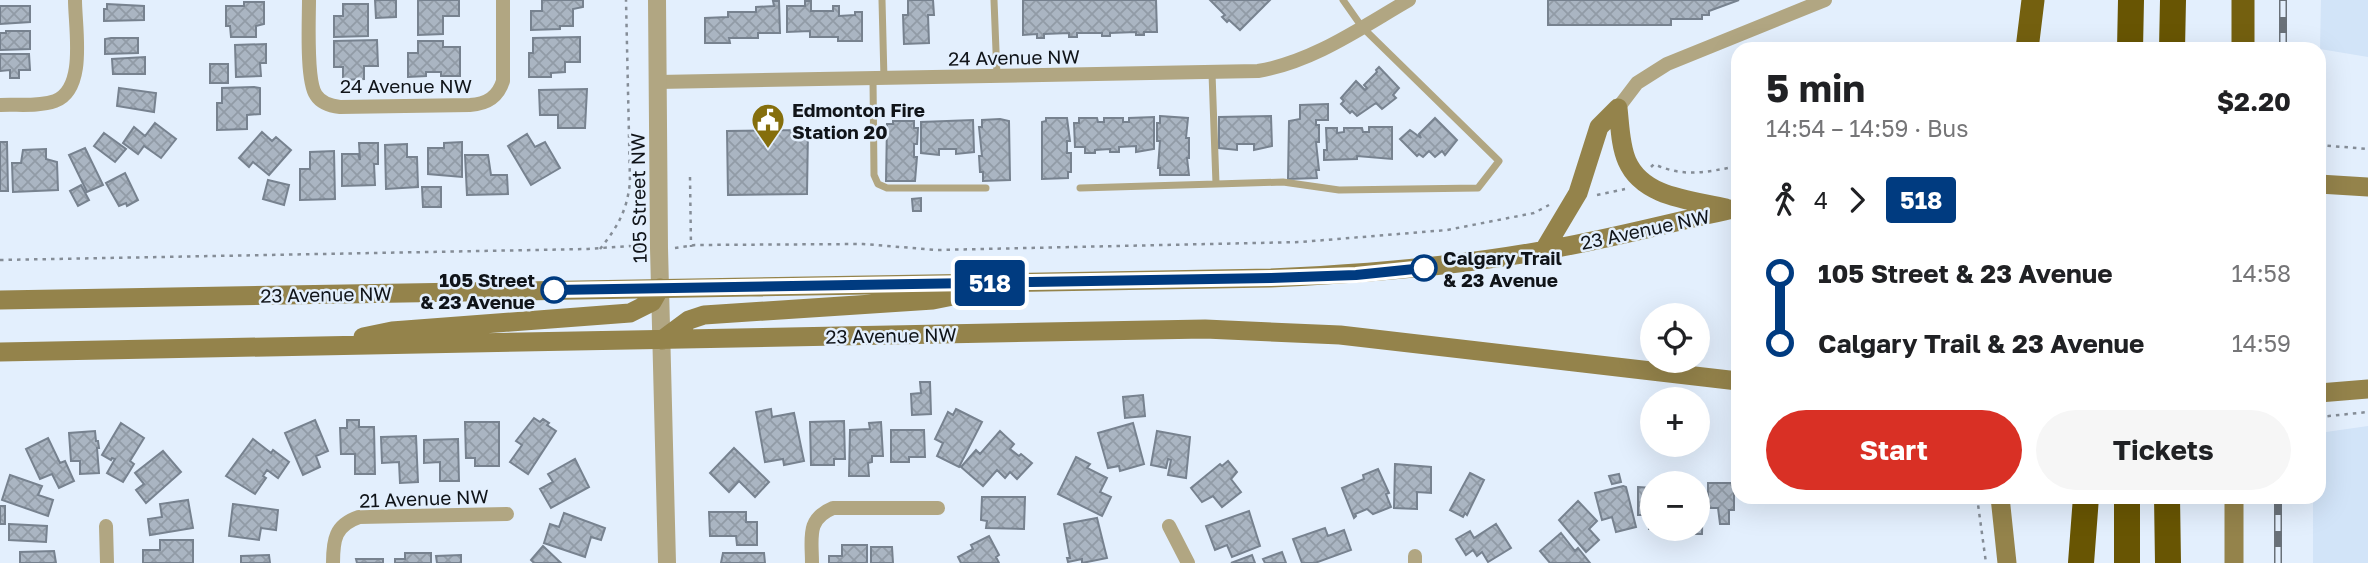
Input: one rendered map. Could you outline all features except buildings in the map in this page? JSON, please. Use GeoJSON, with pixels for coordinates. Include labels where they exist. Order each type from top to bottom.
{"type":"FeatureCollection","features":[{"type":"Feature","properties":{"kind":"highway"},"geometry":{"type":"LineString","coordinates":[[2025,42],[2033,0]]}},
{"type":"Feature","properties":{"kind":"highway"},"geometry":{"type":"LineString","coordinates":[[2130,42],[2131,0]]}},
{"type":"Feature","properties":{"kind":"highway"},"geometry":{"type":"LineString","coordinates":[[2172,42],[2173,0]]}},
{"type":"Feature","properties":{"kind":"highway"},"geometry":{"type":"LineString","coordinates":[[2243,0],[2243,42]]}},
{"type":"Feature","properties":{"kind":"highway"},"geometry":{"type":"LineString","coordinates":[[2081,563],[2085,504]]}},
{"type":"Feature","properties":{"kind":"highway"},"geometry":{"type":"LineString","coordinates":[[2127,504],[2127,563]]}},
{"type":"Feature","properties":{"kind":"highway"},"geometry":{"type":"LineString","coordinates":[[2167,504],[2168,563]]}},
{"type":"Feature","properties":{"kind":"main road"},"geometry":{"type":"LineString","coordinates":[[1618,108],[1626,160],[1647,186],[1660,192],[1731,208]]}},
{"type":"Feature","properties":{"kind":"main road"},"geometry":{"type":"LineString","coordinates":[[1544,250],[1578,193],[1599,127],[1618,108]]}},
{"type":"Feature","properties":{"kind":"main road"},"geometry":{"type":"LineString","coordinates":[[2326,184],[2368,187]]}},
{"type":"Feature","properties":{"kind":"main road","name":"23 Avenue NW"},"geometry":{"type":"LineString","coordinates":[[0,300],[1356,275],[1544,250],[1731,210]]}},
{"type":"Feature","properties":{"kind":"main road"},"geometry":{"type":"LineString","coordinates":[[662,340],[689,320],[704,314],[933,300],[1019,283]]}},
{"type":"Feature","properties":{"kind":"main road"},"geometry":{"type":"LineString","coordinates":[[325,346],[392,331],[630,313],[652,302],[660,288]]}},
{"type":"Feature","properties":{"kind":"main road","name":"23 Avenue NW"},"geometry":{"type":"LineString","coordinates":[[0,352],[1178,330],[1272,331],[1406,342],[1731,380]]}},
{"type":"Feature","properties":{"kind":"main road"},"geometry":{"type":"LineString","coordinates":[[2326,393],[2368,389]]}},
{"type":"Feature","properties":{"kind":"main road"},"geometry":{"type":"LineString","coordinates":[[2001,504],[2007,563]]}},
{"type":"Feature","properties":{"kind":"main road"},"geometry":{"type":"LineString","coordinates":[[2234,504],[2234,563]]}},
{"type":"Feature","properties":{"kind":"street"},"geometry":{"type":"LineString","coordinates":[[0,105],[43,104],[67,93],[76,69],[75,0]]}},
{"type":"Feature","properties":{"kind":"street","name":"24 Avenue NW"},"geometry":{"type":"LineString","coordinates":[[309,0],[310,72],[313,90],[317,98],[324,103],[340,107],[470,105],[480,104],[494,96],[503,81],[503,0]]}},
{"type":"Feature","properties":{"kind":"street","name":"105 Street NW"},"geometry":{"type":"LineString","coordinates":[[657,0],[660,288],[667,563]]}},
{"type":"Feature","properties":{"kind":"street","name":"24 Avenue NW"},"geometry":{"type":"LineString","coordinates":[[658,82],[1213,73],[1276,68],[1302,59],[1409,0]]}},
{"type":"Feature","properties":{"kind":"street"},"geometry":{"type":"LineString","coordinates":[[1618,108],[1637,83],[1667,64],[1825,0]]}},
{"type":"Feature","properties":{"kind":"street"},"geometry":{"type":"LineString","coordinates":[[812,563],[813,525],[823,512],[833,508],[938,508]]}},
{"type":"Feature","properties":{"kind":"street","name":"21 Avenue NW"},"geometry":{"type":"LineString","coordinates":[[333,563],[334,541],[338,532],[343,524],[359,517],[507,514]]}},
{"type":"Feature","properties":{"kind":"street"},"geometry":{"type":"LineString","coordinates":[[106,526],[107,563]]}},
{"type":"Feature","properties":{"kind":"street"},"geometry":{"type":"LineString","coordinates":[[1169,526],[1188,563]]}},
{"type":"Feature","properties":{"kind":"lane"},"geometry":{"type":"LineString","coordinates":[[882,0],[874,175],[878,184],[887,188],[986,188]]}},
{"type":"Feature","properties":{"kind":"lane"},"geometry":{"type":"LineString","coordinates":[[995,0],[998,77]]}},
{"type":"Feature","properties":{"kind":"lane"},"geometry":{"type":"LineString","coordinates":[[1080,188],[1283,182],[1339,190],[1478,188],[1499,161],[1362,27],[1343,0]]}},
{"type":"Feature","properties":{"kind":"lane"},"geometry":{"type":"LineString","coordinates":[[1213,73],[1216,184]]}},
{"type":"Feature","properties":{"kind":"path"},"geometry":{"type":"LineString","coordinates":[[600,249],[621,220],[627,204],[630,182],[626,0]]}},
{"type":"Feature","properties":{"kind":"path"},"geometry":{"type":"LineString","coordinates":[[2326,146],[2368,149]]}},
{"type":"Feature","properties":{"kind":"path"},"geometry":{"type":"LineString","coordinates":[[690,177],[690,247],[863,244],[937,250],[1301,242],[1447,230],[1534,213],[1549,205],[1564,190],[1594,195],[1624,190],[1654,164],[1667,170],[1690,174],[1731,167]]}},
{"type":"Feature","properties":{"kind":"path"},"geometry":{"type":"LineString","coordinates":[[0,260],[600,249],[629,246],[638,248]]}},
{"type":"Feature","properties":{"kind":"path"},"geometry":{"type":"LineString","coordinates":[[2326,416],[2368,412]]}},
{"type":"Feature","properties":{"kind":"path"},"geometry":{"type":"LineString","coordinates":[[1978,504],[1986,563]]}},
{"type":"Feature","properties":{"kind":"shaded area"},"geometry":{"type":"Polygon","coordinates":[[[2321,0],[2368,0],[2368,57],[2326,50],[2326,42],[2320,42],[2321,0]]]}},
{"type":"Feature","properties":{"kind":"shaded area"},"geometry":{"type":"Polygon","coordinates":[[[2368,426],[2368,563],[2313,563],[2313,504],[2326,504],[2326,432],[2368,426]]]}},
{"type":"Feature","properties":{"kind":"railway"},"geometry":{"type":"LineString","coordinates":[[2283,0],[2283,42]]}},
{"type":"Feature","properties":{"kind":"railway"},"geometry":{"type":"LineString","coordinates":[[2278,504],[2278,563]]}},
{"type":"Feature","properties":{"kind":"bus line","name":"518"},"geometry":{"type":"LineString","coordinates":[[554,290],[1271,278],[1356,275],[1424,268]]}},
{"type":"Feature","properties":{"kind":"place","name":"Edmonton Fire Station 20"},"geometry":{"type":"Point","coordinates":[768,150]}},
{"type":"Feature","properties":{"kind":"place","name":"Calgary Trail & 23 Avenue"},"geometry":{"type":"Point","coordinates":[1424,268]}},
{"type":"Feature","properties":{"kind":"place","name":"105 Street & 23 Avenue"},"geometry":{"type":"Point","coordinates":[554,290]}}]}
